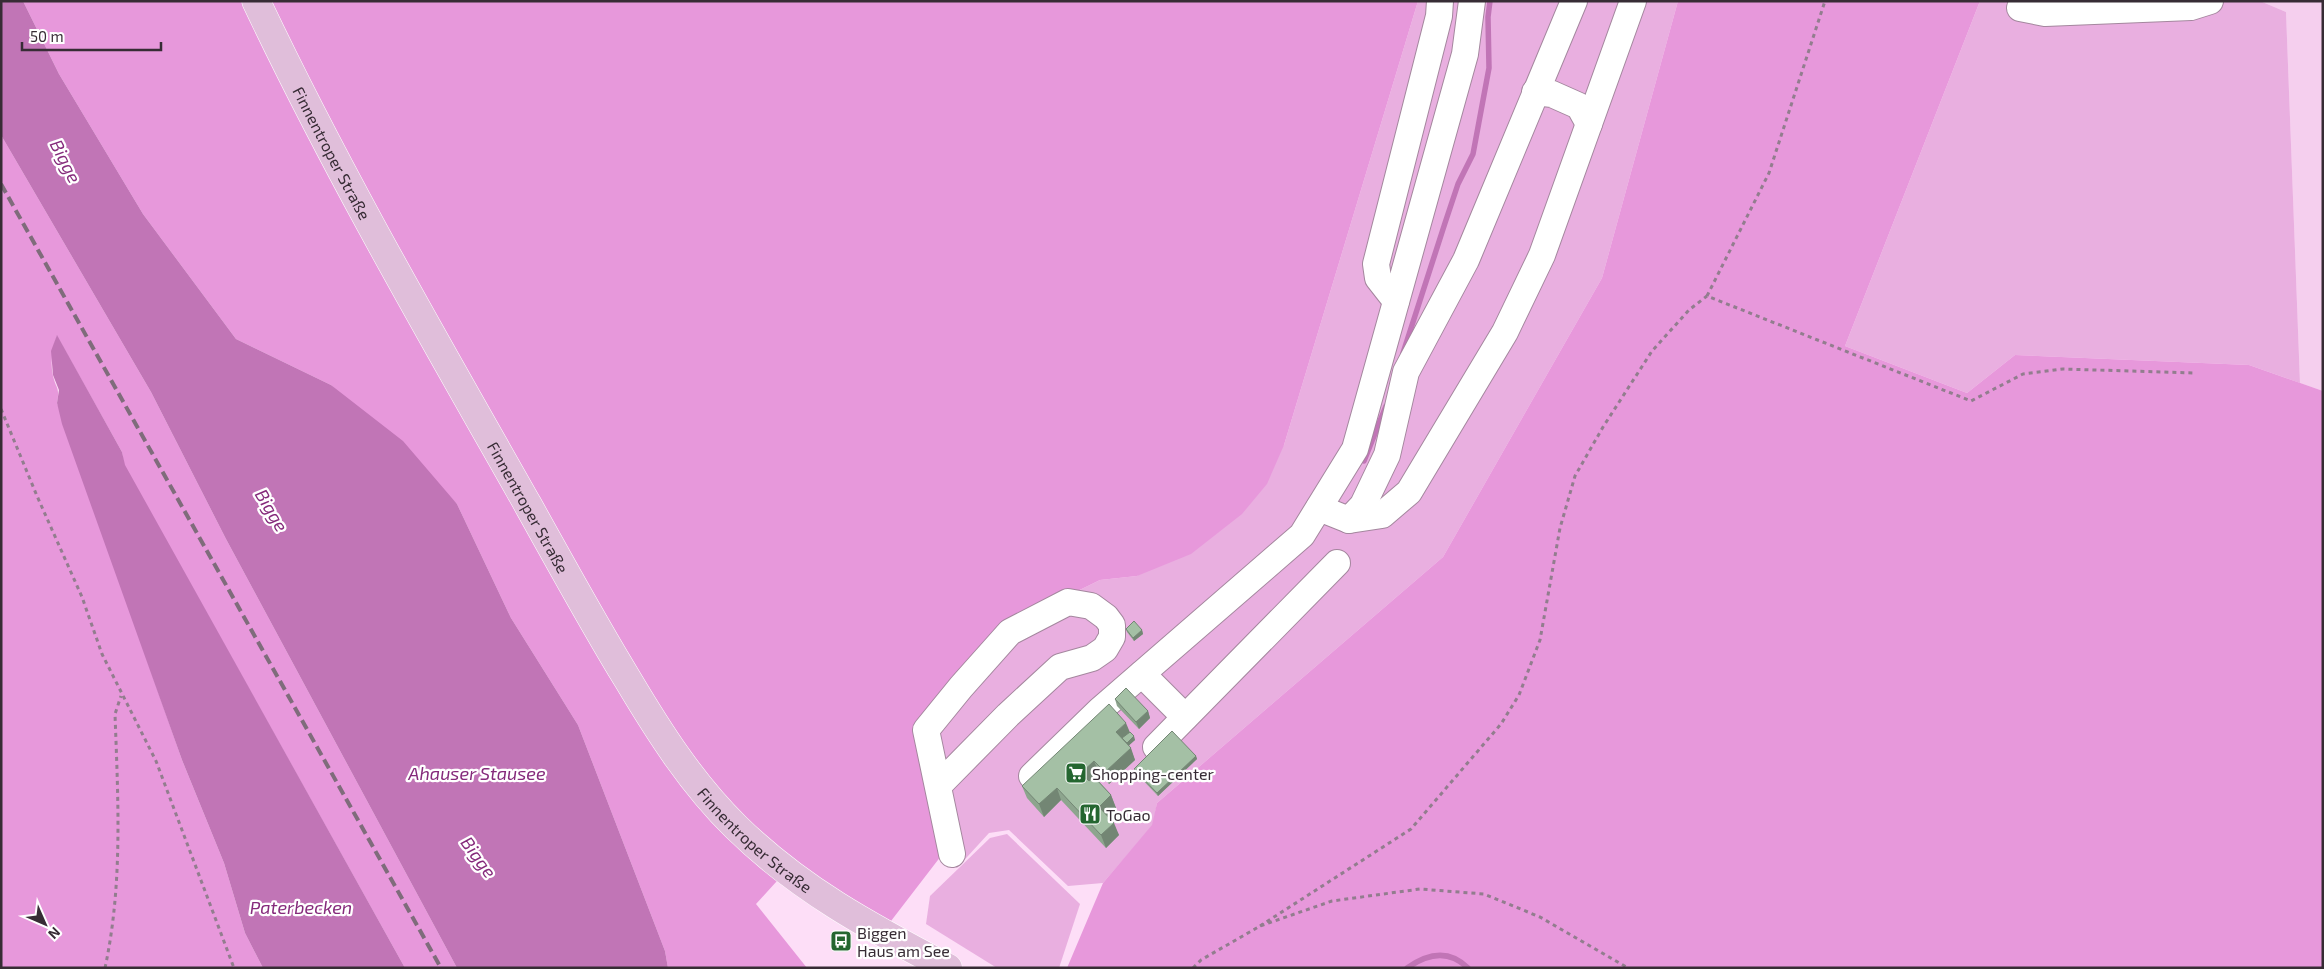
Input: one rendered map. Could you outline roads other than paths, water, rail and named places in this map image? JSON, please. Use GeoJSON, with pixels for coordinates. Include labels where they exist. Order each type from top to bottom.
{"type":"FeatureCollection","features":[{"type":"Feature","properties":{"kind":"main road","name":"Finnentroper Straße"},"geometry":{"type":"LineString","coordinates":[[256,1],[287,68],[355,198],[584,606],[658,731],[695,780],[743,834],[808,888],[891,938],[948,968]]}},
{"type":"Feature","properties":{"kind":"lane"},"geometry":{"type":"LineString","coordinates":[[1396,301],[1378,278],[1376,264],[1438,16],[1440,1]]}},
{"type":"Feature","properties":{"kind":"lane"},"geometry":{"type":"LineString","coordinates":[[1032,776],[1100,710],[1302,535],[1355,449],[1465,54],[1472,1]]}},
{"type":"Feature","properties":{"kind":"lane"},"geometry":{"type":"LineString","coordinates":[[1349,520],[1363,505],[1386,455],[1406,372],[1466,260],[1574,1]]}},
{"type":"Feature","properties":{"kind":"lane"},"geometry":{"type":"LineString","coordinates":[[1319,508],[1349,520],[1382,515],[1409,492],[1504,332],[1542,255],[1633,1]]}},
{"type":"Feature","properties":{"kind":"lane"},"geometry":{"type":"LineString","coordinates":[[2020,8],[2045,13],[2191,7],[2210,1]]}},
{"type":"Feature","properties":{"kind":"lane"},"geometry":{"type":"LineString","coordinates":[[1535,92],[1552,94],[1579,106],[1589,124]]}},
{"type":"Feature","properties":{"kind":"lane"},"geometry":{"type":"LineString","coordinates":[[1156,747],[1337,563]]}},
{"type":"Feature","properties":{"kind":"lane"},"geometry":{"type":"LineString","coordinates":[[938,786],[1008,715],[1060,667],[1092,658],[1105,649],[1112,637],[1112,625],[1106,617],[1091,606],[1068,602],[1010,632],[926,730],[952,854]]}},
{"type":"Feature","properties":{"kind":"lane"},"geometry":{"type":"LineString","coordinates":[[1142,674],[1185,717]]}},
{"type":"Feature","properties":{"kind":"water","name":"Ahauser Stausee"},"geometry":{"type":"Polygon","coordinates":[[[1,1],[23,1],[59,74],[143,214],[236,339],[331,385],[403,441],[457,504],[511,618],[578,725],[665,951],[668,968],[457,968],[226,539],[151,392],[1,135],[1,1]]]}},
{"type":"Feature","properties":{"kind":"water","name":"Paterbecken"},"geometry":{"type":"Polygon","coordinates":[[[57,335],[122,452],[125,465],[405,968],[263,968],[245,933],[224,863],[182,760],[62,424],[57,403],[59,390],[53,375],[51,351],[57,335]]]}},
{"type":"Feature","properties":{"kind":"waterway"},"geometry":{"type":"LineString","coordinates":[[1403,353],[1458,184],[1473,154],[1489,68],[1488,17],[1490,1]]}},
{"type":"Feature","properties":{"kind":"waterway"},"geometry":{"type":"LineString","coordinates":[[1364,461],[1386,406]]}},
{"type":"Feature","properties":{"kind":"waterway"},"geometry":{"type":"LineString","coordinates":[[1407,968],[1423,959],[1438,955],[1453,958],[1468,968]]}},
{"type":"Feature","properties":{"kind":"railway"},"geometry":{"type":"LineString","coordinates":[[1,184],[441,968]]}},
{"type":"Feature","properties":{"kind":"place","name":"Shopping-center"},"geometry":{"type":"Point","coordinates":[1076,773]}},
{"type":"Feature","properties":{"kind":"place","name":"ToGao"},"geometry":{"type":"Point","coordinates":[1090,814]}},
{"type":"Feature","properties":{"kind":"place","name":"Biggen Haus am See"},"geometry":{"type":"Point","coordinates":[841,941]}},
{"type":"Feature","properties":{"kind":"water label","name":"Bigge"},"geometry":{"type":"Point","coordinates":[66,161]}},
{"type":"Feature","properties":{"kind":"water label","name":"Bigge"},"geometry":{"type":"Point","coordinates":[272,510]}},
{"type":"Feature","properties":{"kind":"water label","name":"Bigge"},"geometry":{"type":"Point","coordinates":[479,857]}}]}
